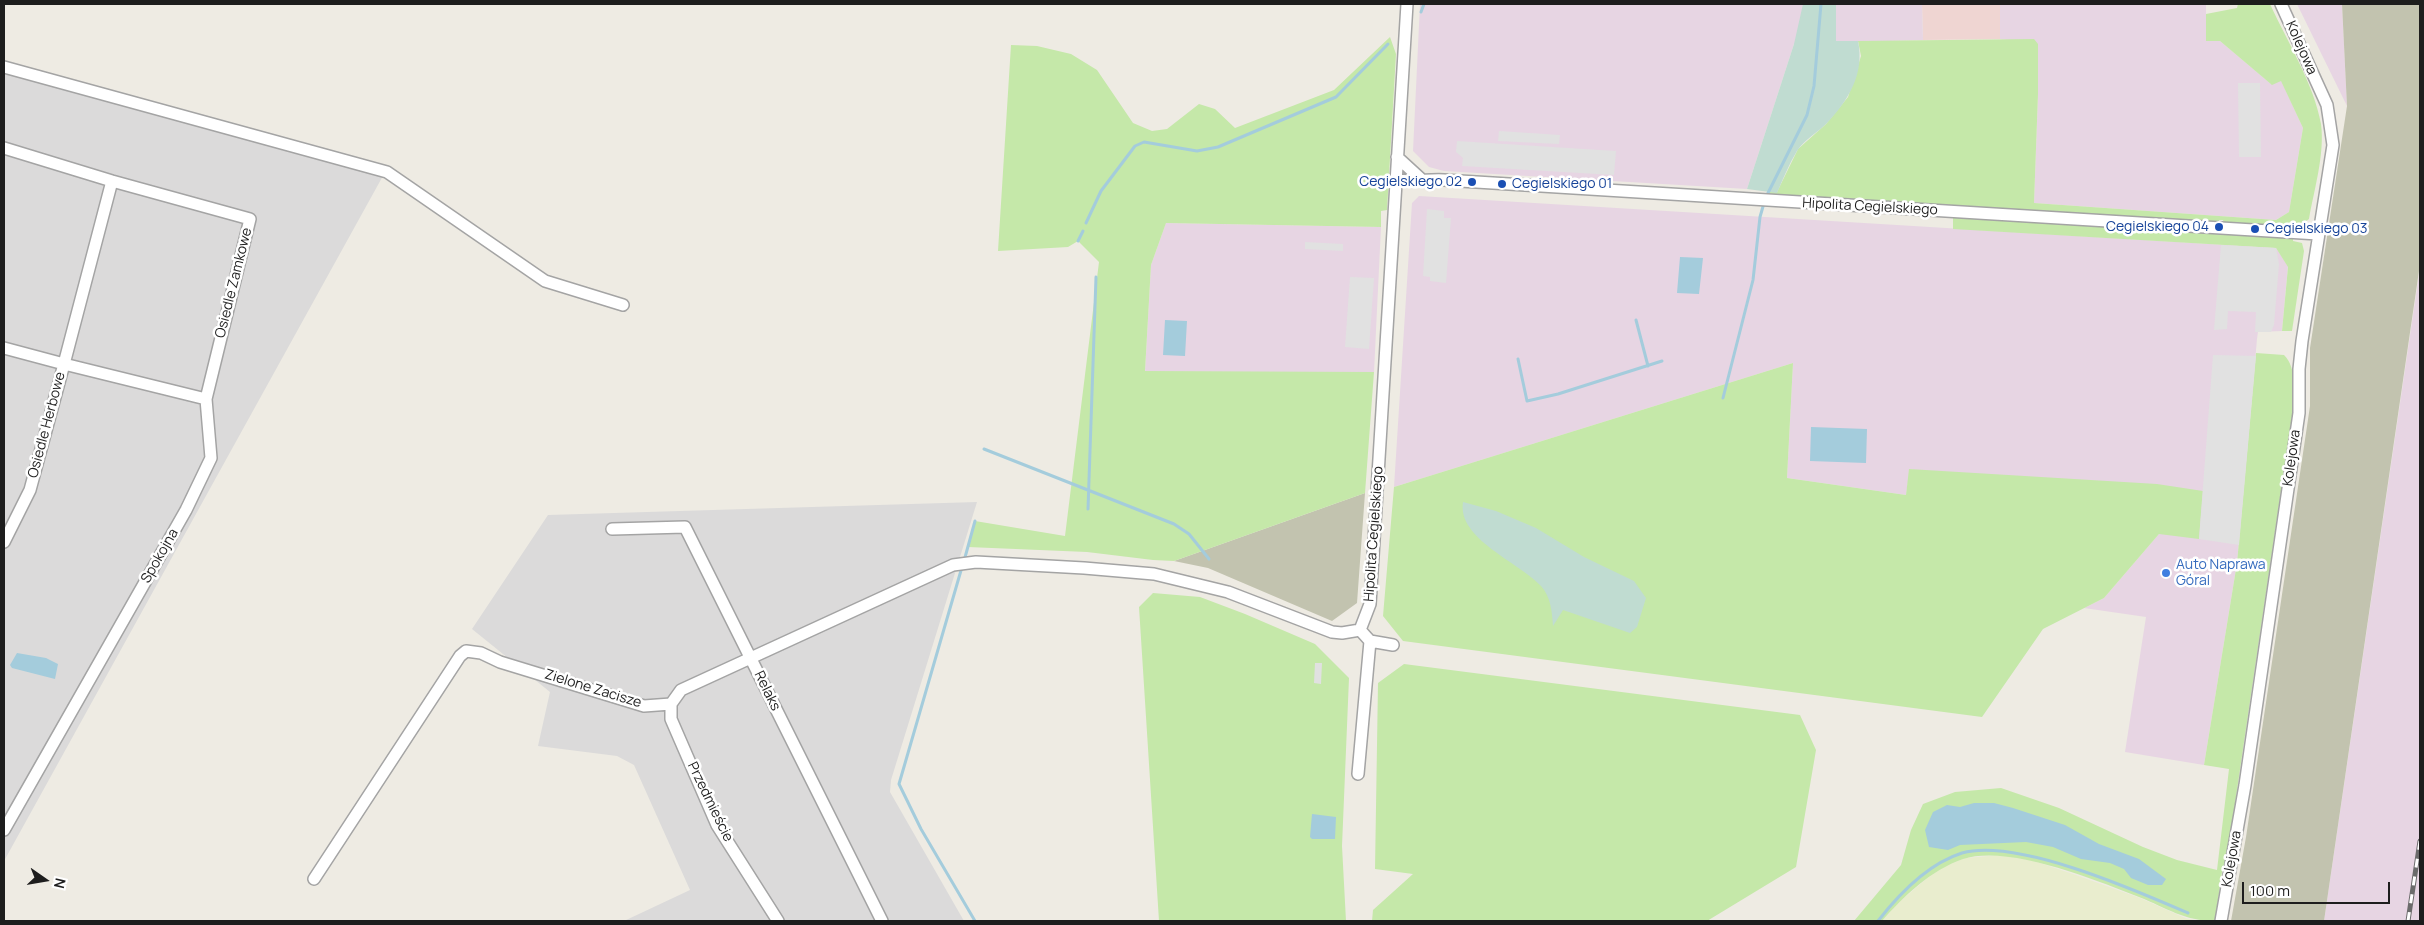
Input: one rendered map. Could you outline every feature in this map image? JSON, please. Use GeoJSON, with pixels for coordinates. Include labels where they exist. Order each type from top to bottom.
{"type":"FeatureCollection","features":[{"type":"Feature","properties":{"kind":"street","name":"Hipolita Cegielskiego"},"geometry":{"type":"LineString","coordinates":[[1360,630],[1370,604],[1373,566],[1406,4]]}},
{"type":"Feature","properties":{"kind":"street","name":"Kolejowa"},"geometry":{"type":"LineString","coordinates":[[2221,921],[2245,785],[2299,412],[2298,369],[2333,145],[2332,127],[2327,105],[2281,4]]}},
{"type":"Feature","properties":{"kind":"street"},"geometry":{"type":"LineString","coordinates":[[4,67],[387,172],[545,281],[623,305]]}},
{"type":"Feature","properties":{"kind":"street","name":"Osiedle Zamkowe"},"geometry":{"type":"LineString","coordinates":[[4,148],[250,219],[206,400]]}},
{"type":"Feature","properties":{"kind":"street"},"geometry":{"type":"LineString","coordinates":[[1397,157],[1421,179]]}},
{"type":"Feature","properties":{"kind":"street","name":"Hipolita Cegielskiego"},"geometry":{"type":"LineString","coordinates":[[1395,179],[1407,182],[1421,179],[2318,234]]}},
{"type":"Feature","properties":{"kind":"street"},"geometry":{"type":"LineString","coordinates":[[112,180],[64,364],[206,400]]}},
{"type":"Feature","properties":{"kind":"street","name":"Osiedle Herbowe"},"geometry":{"type":"LineString","coordinates":[[4,348],[64,364],[30,490],[4,542]]}},
{"type":"Feature","properties":{"kind":"street","name":"Spokojna"},"geometry":{"type":"LineString","coordinates":[[4,830],[186,510],[211,458],[206,400]]}},
{"type":"Feature","properties":{"kind":"street","name":"Relaks"},"geometry":{"type":"LineString","coordinates":[[612,529],[685,527],[882,921]]}},
{"type":"Feature","properties":{"kind":"street"},"geometry":{"type":"LineString","coordinates":[[671,704],[681,690],[947,567],[963,563],[1084,568],[1154,574],[1228,592],[1332,632],[1342,633],[1360,630],[1370,641],[1393,645]]}},
{"type":"Feature","properties":{"kind":"street"},"geometry":{"type":"LineString","coordinates":[[1358,774],[1370,641]]}},
{"type":"Feature","properties":{"kind":"street","name":"Zielone Zacisze"},"geometry":{"type":"LineString","coordinates":[[314,879],[460,656],[466,651],[481,653],[500,662],[644,706],[671,704]]}},
{"type":"Feature","properties":{"kind":"street","name":"Przedmieście"},"geometry":{"type":"LineString","coordinates":[[671,704],[670,719],[717,825],[778,921]]}},
{"type":"Feature","properties":{"kind":"shaded area"},"geometry":{"type":"Polygon","coordinates":[[[1420,4],[1922,4],[1923,40],[1794,44],[1747,189],[1444,171],[1429,167],[1413,151],[1420,4]]]}},
{"type":"Feature","properties":{"kind":"shaded area"},"geometry":{"type":"Polygon","coordinates":[[[1803,4],[1836,4],[1836,41],[1858,41],[1860,53],[1857,76],[1848,96],[1834,115],[1803,143],[1797,151],[1777,193],[1747,189],[1794,44],[1803,4]]]}},
{"type":"Feature","properties":{"kind":"shaded area"},"geometry":{"type":"Polygon","coordinates":[[[1922,4],[2000,4],[2000,39],[1923,40],[1922,4]]]}},
{"type":"Feature","properties":{"kind":"shaded area"},"geometry":{"type":"Polygon","coordinates":[[[2000,4],[2206,4],[2206,41],[2220,41],[2271,84],[2281,80],[2303,128],[2289,212],[2276,220],[2034,203],[2038,44],[2000,39],[2000,4]]]}},
{"type":"Feature","properties":{"kind":"shaded area"},"geometry":{"type":"Polygon","coordinates":[[[2297,4],[2342,4],[2347,106],[2320,51],[2297,4]]]}},
{"type":"Feature","properties":{"kind":"shaded area"},"geometry":{"type":"Polygon","coordinates":[[[2342,4],[2420,4],[2420,264],[2324,921],[2231,921],[2246,837],[2310,406],[2310,348],[2347,106],[2342,4]]]}},
{"type":"Feature","properties":{"kind":"shaded area"},"geometry":{"type":"Polygon","coordinates":[[[4,72],[384,174],[4,861],[4,72]]]}},
{"type":"Feature","properties":{"kind":"shaded area"},"geometry":{"type":"Polygon","coordinates":[[[2238,83],[2260,83],[2261,157],[2239,157],[2238,83]]]}},
{"type":"Feature","properties":{"kind":"shaded area"},"geometry":{"type":"Polygon","coordinates":[[[1499,131],[1560,135],[1559,144],[1498,141],[1499,131]]]}},
{"type":"Feature","properties":{"kind":"shaded area"},"geometry":{"type":"Polygon","coordinates":[[[1457,141],[1616,151],[1614,175],[1462,166],[1463,158],[1456,152],[1457,141]]]}},
{"type":"Feature","properties":{"kind":"shaded area"},"geometry":{"type":"Polygon","coordinates":[[[1419,196],[2276,248],[2288,266],[2282,331],[2258,332],[2237,563],[2204,765],[2125,752],[2146,617],[2084,608],[2104,598],[2159,534],[1910,469],[1906,495],[1787,478],[1793,363],[1394,487],[1412,203],[1419,196]]]}},
{"type":"Feature","properties":{"kind":"shaded area"},"geometry":{"type":"Polygon","coordinates":[[[1427,209],[1444,211],[1444,218],[1451,218],[1446,283],[1430,281],[1430,277],[1423,276],[1427,209]]]}},
{"type":"Feature","properties":{"kind":"shaded area"},"geometry":{"type":"Polygon","coordinates":[[[1166,223],[1381,227],[1374,372],[1145,372],[1151,265],[1166,223]]]}},
{"type":"Feature","properties":{"kind":"shaded area"},"geometry":{"type":"Polygon","coordinates":[[[1305,242],[1343,244],[1343,251],[1305,249],[1305,242]]]}},
{"type":"Feature","properties":{"kind":"shaded area"},"geometry":{"type":"Polygon","coordinates":[[[2221,245],[2276,248],[2279,264],[2274,325],[2271,332],[2255,332],[2256,312],[2228,311],[2227,329],[2214,330],[2221,245]]]}},
{"type":"Feature","properties":{"kind":"shaded area"},"geometry":{"type":"Polygon","coordinates":[[[2420,266],[2420,921],[2324,921],[2418,281],[2420,266]]]}},
{"type":"Feature","properties":{"kind":"shaded area"},"geometry":{"type":"Polygon","coordinates":[[[1350,277],[1374,278],[1369,349],[1345,347],[1350,277]]]}},
{"type":"Feature","properties":{"kind":"shaded area"},"geometry":{"type":"Polygon","coordinates":[[[2213,355],[2256,356],[2239,545],[2199,539],[2213,355]]]}},
{"type":"Feature","properties":{"kind":"shaded area"},"geometry":{"type":"Polygon","coordinates":[[[1365,493],[1357,603],[1332,621],[1208,568],[1174,561],[1365,493]]]}},
{"type":"Feature","properties":{"kind":"shaded area"},"geometry":{"type":"Polygon","coordinates":[[[977,502],[891,780],[890,792],[964,921],[624,921],[690,890],[634,765],[617,756],[538,746],[550,692],[472,629],[548,515],[977,502]]]}},
{"type":"Feature","properties":{"kind":"shaded area"},"geometry":{"type":"Polygon","coordinates":[[[1463,502],[1496,511],[1536,528],[1584,557],[1634,581],[1646,598],[1637,627],[1630,633],[1563,610],[1553,626],[1550,605],[1544,590],[1531,577],[1479,539],[1464,515],[1463,502]]]}},
{"type":"Feature","properties":{"kind":"shaded area"},"geometry":{"type":"Polygon","coordinates":[[[1315,663],[1322,663],[1321,684],[1314,683],[1315,663]]]}},
{"type":"Feature","properties":{"kind":"shaded area"},"geometry":{"type":"Polygon","coordinates":[[[2002,855],[2034,861],[2073,874],[2140,898],[2185,918],[2199,921],[1882,921],[1897,904],[1938,869],[1965,858],[2002,855]]]}},
{"type":"Feature","properties":{"kind":"green space"},"geometry":{"type":"Polygon","coordinates":[[[2238,4],[2270,4],[2306,78],[2317,109],[2321,124],[2322,147],[2309,219],[2304,223],[2294,223],[2292,227],[2224,223],[2223,220],[2219,220],[2219,222],[1766,196],[1768,192],[1777,192],[1798,149],[1826,124],[1848,97],[1861,56],[1858,41],[2034,39],[2038,44],[2038,94],[2034,203],[2276,220],[2289,212],[2303,128],[2281,81],[2272,85],[2220,41],[2206,41],[2206,14],[2237,8],[2238,4]]]}},
{"type":"Feature","properties":{"kind":"green space"},"geometry":{"type":"Polygon","coordinates":[[[1390,37],[1396,54],[1387,210],[1381,211],[1381,227],[1166,223],[1151,265],[1145,371],[1374,372],[1365,493],[1174,561],[1087,552],[968,547],[975,521],[1065,536],[1099,262],[1078,241],[1068,247],[998,251],[1011,45],[1037,46],[1071,54],[1097,70],[1133,123],[1152,131],[1167,129],[1199,104],[1215,109],[1235,128],[1334,90],[1390,37]]]}},
{"type":"Feature","properties":{"kind":"green space"},"geometry":{"type":"Polygon","coordinates":[[[1953,216],[2293,237],[2293,241],[2302,243],[2304,251],[2292,331],[2282,331],[2288,267],[2276,248],[1953,229],[1953,216]]]}},
{"type":"Feature","properties":{"kind":"green space"},"geometry":{"type":"Polygon","coordinates":[[[2256,353],[2284,355],[2288,360],[2294,380],[2293,409],[2227,858],[2222,872],[2215,921],[2194,919],[2176,913],[2100,882],[2052,866],[2003,856],[1982,856],[1963,859],[1929,877],[1899,902],[1882,921],[1854,921],[1901,865],[1911,830],[1923,804],[1955,792],[2001,788],[2059,808],[2143,847],[2177,860],[2217,870],[2229,769],[2204,765],[2237,563],[2256,353]]]}},
{"type":"Feature","properties":{"kind":"green space"},"geometry":{"type":"Polygon","coordinates":[[[1793,363],[1787,478],[1906,495],[1909,469],[2157,484],[2203,491],[2199,539],[2159,534],[2104,598],[2043,629],[1982,717],[1403,641],[1383,616],[1394,487],[1793,363]]]}},
{"type":"Feature","properties":{"kind":"green space"},"geometry":{"type":"Polygon","coordinates":[[[1153,593],[1200,597],[1315,644],[1349,678],[1342,846],[1346,921],[1159,921],[1139,607],[1153,593]]]}},
{"type":"Feature","properties":{"kind":"green space"},"geometry":{"type":"Polygon","coordinates":[[[1404,664],[1800,715],[1816,750],[1796,867],[1707,921],[1372,921],[1373,910],[1413,874],[1375,869],[1378,683],[1404,664]]]}},
{"type":"Feature","properties":{"kind":"water"},"geometry":{"type":"Polygon","coordinates":[[[1680,257],[1703,258],[1699,294],[1677,293],[1680,257]]]}},
{"type":"Feature","properties":{"kind":"water"},"geometry":{"type":"Polygon","coordinates":[[[1165,320],[1187,321],[1185,356],[1163,355],[1165,320]]]}},
{"type":"Feature","properties":{"kind":"water"},"geometry":{"type":"Polygon","coordinates":[[[1811,427],[1867,429],[1866,463],[1810,461],[1811,427]]]}},
{"type":"Feature","properties":{"kind":"water"},"geometry":{"type":"Polygon","coordinates":[[[17,653],[46,658],[58,664],[55,679],[12,668],[10,665],[17,653]]]}},
{"type":"Feature","properties":{"kind":"water"},"geometry":{"type":"Polygon","coordinates":[[[1974,803],[1994,803],[2065,825],[2099,844],[2139,859],[2166,879],[2162,885],[2148,885],[2131,878],[2124,869],[2110,863],[2081,859],[2053,847],[2026,842],[1960,845],[1948,850],[1929,847],[1925,830],[1933,812],[1947,805],[1960,807],[1974,803]]]}},
{"type":"Feature","properties":{"kind":"water"},"geometry":{"type":"Polygon","coordinates":[[[1312,814],[1336,817],[1335,839],[1312,839],[1310,837],[1312,814]]]}},
{"type":"Feature","properties":{"kind":"waterway"},"geometry":{"type":"LineString","coordinates":[[1421,12],[1424,4]]}},
{"type":"Feature","properties":{"kind":"waterway"},"geometry":{"type":"LineString","coordinates":[[1766,197],[1807,115],[1814,86],[1821,4]]}},
{"type":"Feature","properties":{"kind":"waterway"},"geometry":{"type":"LineString","coordinates":[[1086,223],[1101,191],[1135,146],[1144,142],[1197,151],[1218,147],[1336,97],[1388,44]]}},
{"type":"Feature","properties":{"kind":"waterway"},"geometry":{"type":"LineString","coordinates":[[1723,398],[1753,280],[1760,217],[1764,203]]}},
{"type":"Feature","properties":{"kind":"waterway"},"geometry":{"type":"LineString","coordinates":[[1078,241],[1083,231]]}},
{"type":"Feature","properties":{"kind":"waterway"},"geometry":{"type":"LineString","coordinates":[[1088,509],[1096,277]]}},
{"type":"Feature","properties":{"kind":"waterway"},"geometry":{"type":"LineString","coordinates":[[1636,320],[1648,366]]}},
{"type":"Feature","properties":{"kind":"waterway"},"geometry":{"type":"LineString","coordinates":[[1518,359],[1527,401],[1558,394],[1662,361]]}},
{"type":"Feature","properties":{"kind":"waterway"},"geometry":{"type":"LineString","coordinates":[[984,449],[1174,524],[1189,534],[1209,559]]}},
{"type":"Feature","properties":{"kind":"waterway"},"geometry":{"type":"LineString","coordinates":[[964,561],[975,521]]}},
{"type":"Feature","properties":{"kind":"waterway"},"geometry":{"type":"LineString","coordinates":[[962,567],[899,784],[921,829],[975,921]]}},
{"type":"Feature","properties":{"kind":"waterway"},"geometry":{"type":"LineString","coordinates":[[1878,921],[1915,881],[1937,864],[1962,853],[1985,850],[2044,859],[2108,880],[2188,913]]}},
{"type":"Feature","properties":{"kind":"railway"},"geometry":{"type":"LineString","coordinates":[[2408,921],[2420,841]]}},
{"type":"Feature","properties":{"kind":"place","name":"Cegielskiego 02"},"geometry":{"type":"Point","coordinates":[1472,182]}},
{"type":"Feature","properties":{"kind":"place","name":"Cegielskiego 01"},"geometry":{"type":"Point","coordinates":[1502,184]}},
{"type":"Feature","properties":{"kind":"place","name":"Cegielskiego 04"},"geometry":{"type":"Point","coordinates":[2219,227]}},
{"type":"Feature","properties":{"kind":"place","name":"Cegielskiego 03"},"geometry":{"type":"Point","coordinates":[2255,229]}},
{"type":"Feature","properties":{"kind":"place","name":"Auto Naprawa Góral"},"geometry":{"type":"Point","coordinates":[2166,573]}}]}
